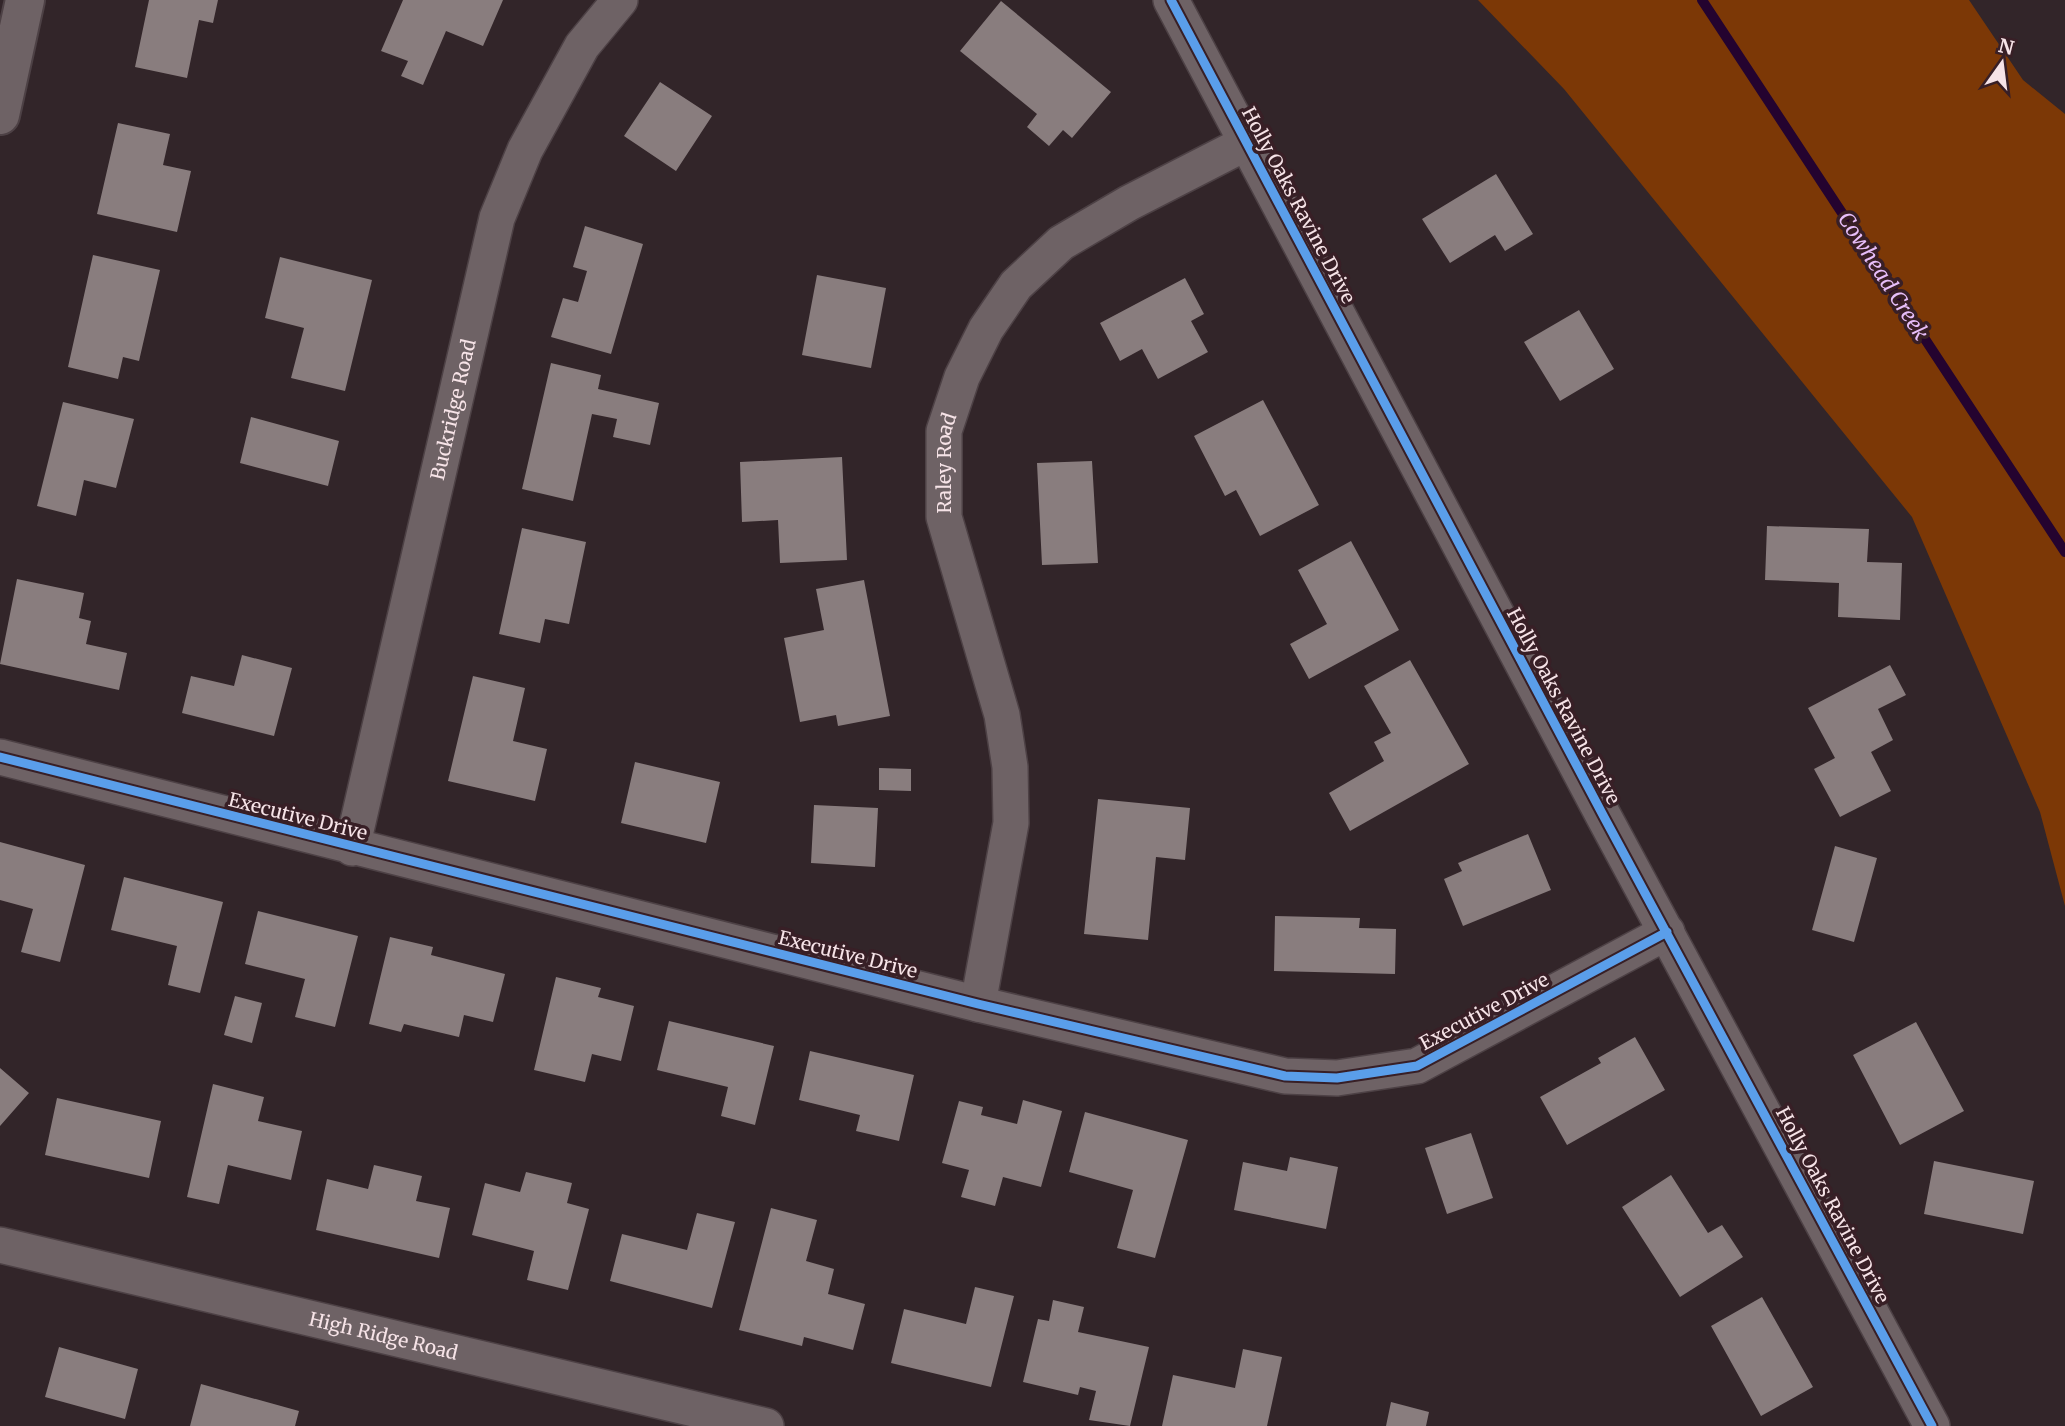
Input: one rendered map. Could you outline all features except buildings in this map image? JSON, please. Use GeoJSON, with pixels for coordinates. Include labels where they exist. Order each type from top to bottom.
{"type":"FeatureCollection","features":[{"type":"Feature","properties":{"kind":"main road"},"geometry":{"type":"LineString","coordinates":[[0,115],[25,0]]}},
{"type":"Feature","properties":{"kind":"street","name":"Buckridge Road"},"geometry":{"type":"LineString","coordinates":[[352,848],[498,218],[525,150],[582,46],[620,0]]}},
{"type":"Feature","properties":{"kind":"street","name":"Holly Oaks Ravine Drive"},"geometry":{"type":"LineString","coordinates":[[1171,0],[1932,1426]]}},
{"type":"Feature","properties":{"kind":"street","name":"Raley Road"},"geometry":{"type":"LineString","coordinates":[[978,1004],[1011,823],[1010,767],[1002,715],[944,517],[944,430],[962,377],[986,329],[1016,285],[1061,243],[1129,203],[1246,143]]}},
{"type":"Feature","properties":{"kind":"street","name":"Executive Drive"},"geometry":{"type":"LineString","coordinates":[[0,757],[978,1004],[1285,1076],[1337,1078],[1417,1066],[1667,932]]}},
{"type":"Feature","properties":{"kind":"street","name":"High Ridge Road"},"geometry":{"type":"LineString","coordinates":[[0,1245],[766,1426]]}},
{"type":"Feature","properties":{"kind":"shaded area"},"geometry":{"type":"Polygon","coordinates":[[[1478,0],[1969,0],[2023,80],[2065,114],[2065,906],[2040,812],[1912,517],[1564,89],[1478,0]]]}},
{"type":"Feature","properties":{"kind":"waterway","name":"Cowhead Creek"},"geometry":{"type":"LineString","coordinates":[[1702,0],[2065,552]]}},
{"type":"Feature","properties":{"kind":"cycle path"},"geometry":{"type":"LineString","coordinates":[[1171,0],[1604,817],[1932,1426]]}},
{"type":"Feature","properties":{"kind":"cycle path"},"geometry":{"type":"LineString","coordinates":[[0,757],[978,1004],[1285,1076],[1337,1078],[1417,1066],[1667,932]]}}]}
